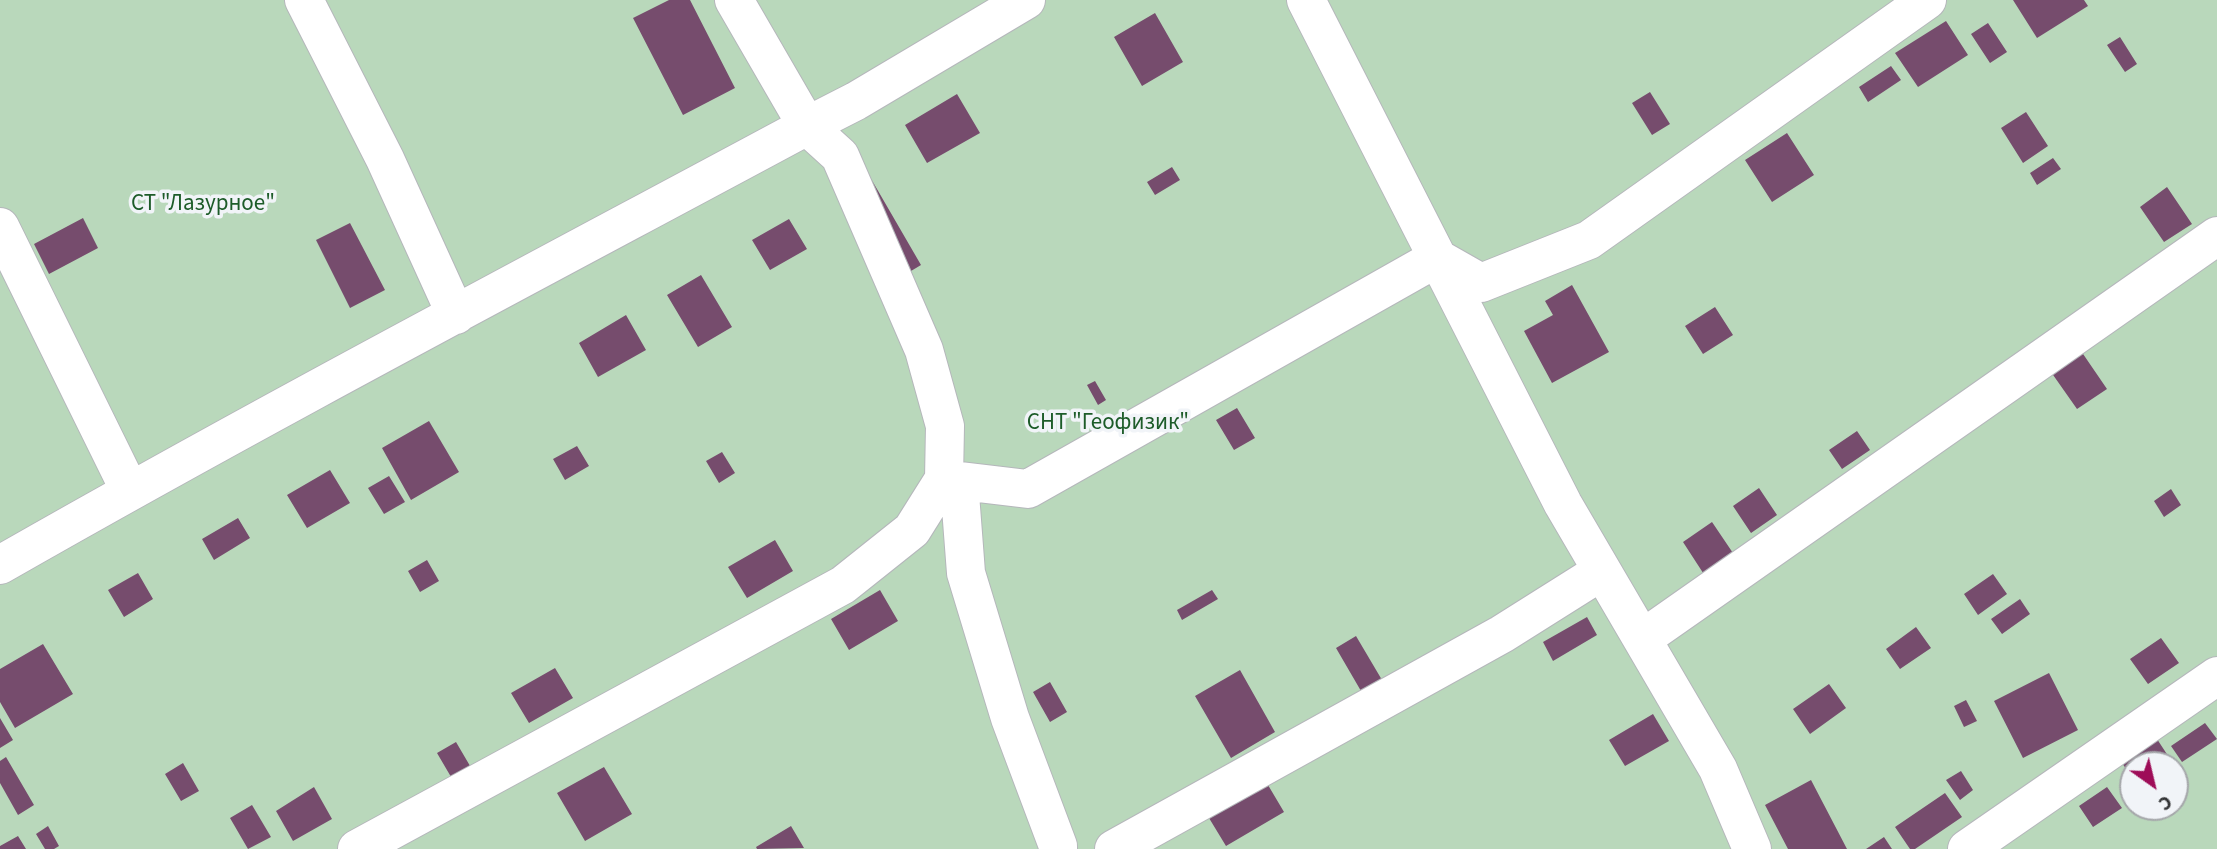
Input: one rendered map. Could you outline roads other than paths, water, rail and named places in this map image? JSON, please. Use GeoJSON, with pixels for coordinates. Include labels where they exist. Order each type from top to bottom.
{"type":"FeatureCollection","features":[{"type":"Feature","properties":{"kind":"street"},"geometry":{"type":"LineString","coordinates":[[304,0],[385,159],[456,315]]}},
{"type":"Feature","properties":{"kind":"street"},"geometry":{"type":"LineString","coordinates":[[734,0],[807,125],[840,156],[923,350],[945,425],[966,573],[1010,718],[1058,849]]}},
{"type":"Feature","properties":{"kind":"street"},"geometry":{"type":"LineString","coordinates":[[0,565],[130,491],[807,125],[856,102],[1026,0]]}},
{"type":"Feature","properties":{"kind":"street"},"geometry":{"type":"LineString","coordinates":[[1306,0],[1563,504],[1718,769],[1752,849]]}},
{"type":"Feature","properties":{"kind":"street"},"geometry":{"type":"LineString","coordinates":[[1437,258],[1481,283],[1589,240],[1927,0]]}},
{"type":"Feature","properties":{"kind":"street"},"geometry":{"type":"LineString","coordinates":[[0,227],[130,491]]}},
{"type":"Feature","properties":{"kind":"street"},"geometry":{"type":"LineString","coordinates":[[1642,639],[2217,236]]}},
{"type":"Feature","properties":{"kind":"street"},"geometry":{"type":"LineString","coordinates":[[951,480],[1028,489],[1437,258]]}},
{"type":"Feature","properties":{"kind":"street"},"geometry":{"type":"LineString","coordinates":[[357,849],[843,585],[912,530],[951,480]]}},
{"type":"Feature","properties":{"kind":"street"},"geometry":{"type":"LineString","coordinates":[[1114,849],[1502,634],[1602,571]]}},
{"type":"Feature","properties":{"kind":"street"},"geometry":{"type":"LineString","coordinates":[[1967,849],[2217,676]]}},
{"type":"Feature","properties":{"kind":"park label","name":"СТ \"Лазурное\""},"geometry":{"type":"Point","coordinates":[203,205]}},
{"type":"Feature","properties":{"kind":"park label","name":"СНТ \"Геофизик\""},"geometry":{"type":"Point","coordinates":[1108,424]}}]}
